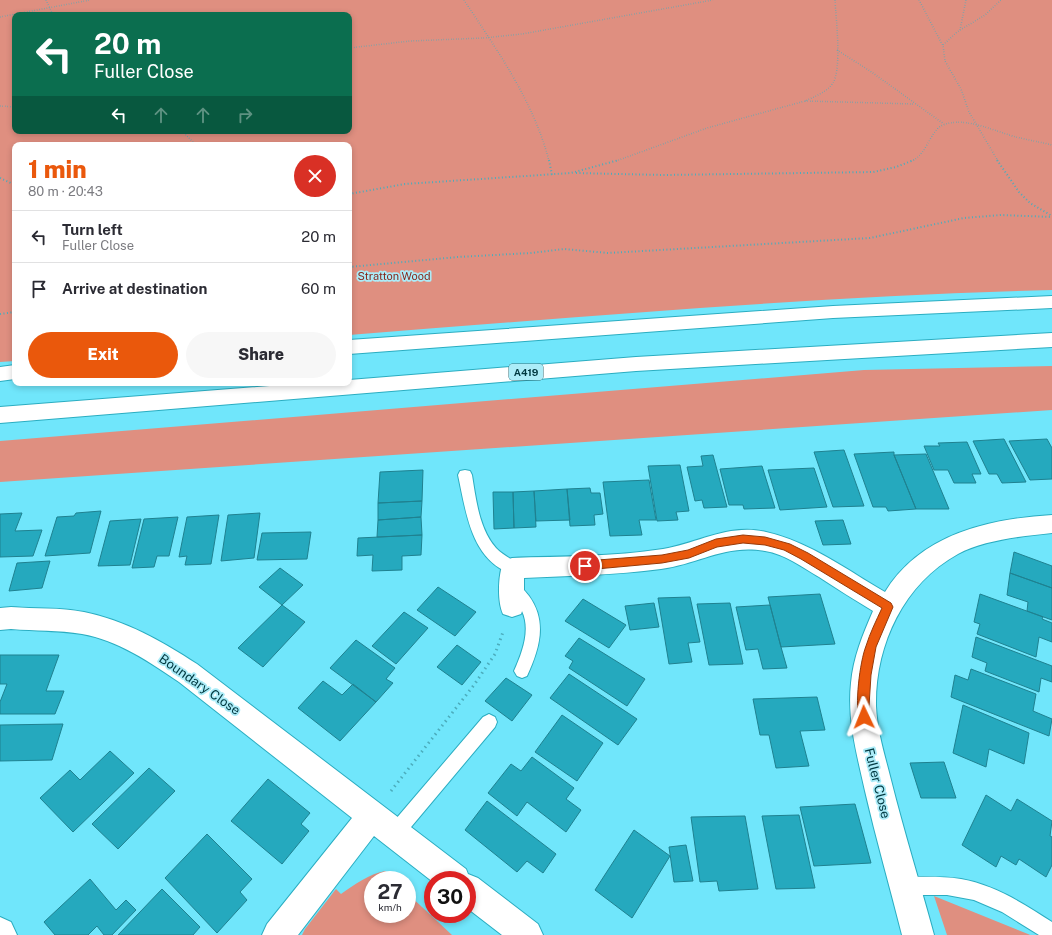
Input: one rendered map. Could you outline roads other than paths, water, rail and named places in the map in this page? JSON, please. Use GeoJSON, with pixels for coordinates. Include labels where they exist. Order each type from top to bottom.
{"type":"FeatureCollection","features":[{"type":"Feature","properties":{"kind":"main road"},"geometry":{"type":"LineString","coordinates":[[352,347],[833,312],[1052,302]]}},
{"type":"Feature","properties":{"kind":"main road","name":"A419"},"geometry":{"type":"LineString","coordinates":[[0,415],[636,364],[1052,340]]}},
{"type":"Feature","properties":{"kind":"main road"},"geometry":{"type":"LineString","coordinates":[[0,374],[12,372]]}},
{"type":"Feature","properties":{"kind":"main road","name":"Fuller Close"},"geometry":{"type":"LineString","coordinates":[[918,935],[883,806],[867,739],[863,706],[870,647],[888,607],[904,585],[924,564],[950,546],[979,536],[1017,527],[1052,524]]}},
{"type":"Feature","properties":{"kind":"main road"},"geometry":{"type":"LineString","coordinates":[[512,587],[600,565],[662,559],[689,554],[716,543],[743,539],[765,541],[786,547],[804,556],[888,607]]}},
{"type":"Feature","properties":{"kind":"main road","name":"Boundary Close"},"geometry":{"type":"LineString","coordinates":[[0,620],[11,618],[84,623],[117,634],[150,650],[188,673],[444,871]]}},
{"type":"Feature","properties":{"kind":"main road"},"geometry":{"type":"LineString","coordinates":[[278,935],[372,815]]}},
{"type":"Feature","properties":{"kind":"main road"},"geometry":{"type":"LineString","coordinates":[[476,896],[527,935]]}},
{"type":"Feature","properties":{"kind":"lane"},"geometry":{"type":"LineString","coordinates":[[465,475],[478,530],[492,553],[499,560],[512,587],[527,606],[534,632],[529,654],[522,671]]}},
{"type":"Feature","properties":{"kind":"lane"},"geometry":{"type":"LineString","coordinates":[[395,833],[489,722]]}},
{"type":"Feature","properties":{"kind":"lane"},"geometry":{"type":"LineString","coordinates":[[905,886],[961,888],[978,893],[998,900],[1052,933]]}},
{"type":"Feature","properties":{"kind":"park label","name":"Stratton Wood"},"geometry":{"type":"Point","coordinates":[394,276]}}]}
